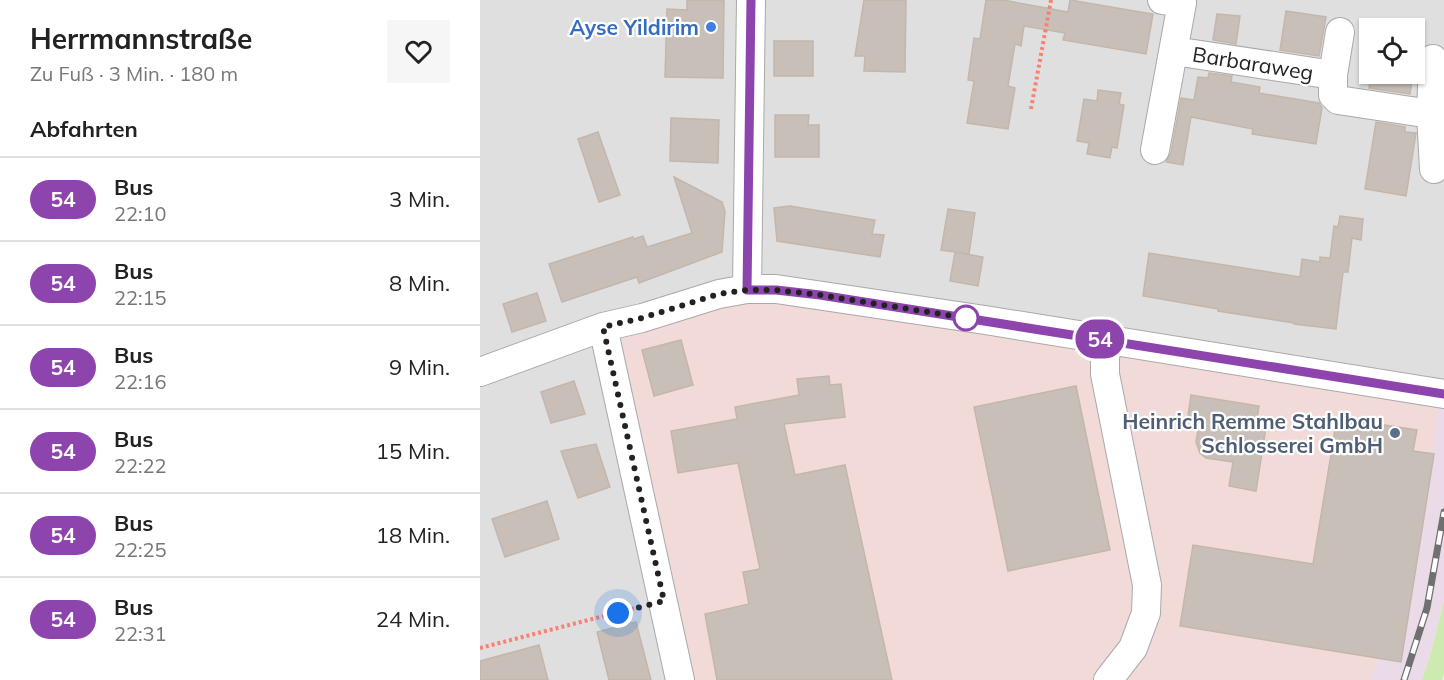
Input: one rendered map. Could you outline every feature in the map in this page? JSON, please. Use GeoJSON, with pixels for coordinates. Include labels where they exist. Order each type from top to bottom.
{"type":"FeatureCollection","features":[{"type":"Feature","properties":{"kind":"street"},"geometry":{"type":"LineString","coordinates":[[747,290],[751,0]]}},
{"type":"Feature","properties":{"kind":"street","name":"Barbaraweg"},"geometry":{"type":"LineString","coordinates":[[1155,150],[1182,3],[1162,0]]}},
{"type":"Feature","properties":{"kind":"street","name":"Barbaraweg"},"geometry":{"type":"LineString","coordinates":[[1340,32],[1333,75],[1333,95],[1338,100],[1431,114]]}},
{"type":"Feature","properties":{"kind":"street","name":"Barbaraweg"},"geometry":{"type":"LineString","coordinates":[[1174,51],[1333,75]]}},
{"type":"Feature","properties":{"kind":"street"},"geometry":{"type":"LineString","coordinates":[[1433,59],[1431,114],[1434,169]]}},
{"type":"Feature","properties":{"kind":"street"},"geometry":{"type":"LineString","coordinates":[[480,372],[603,327],[652,315],[719,294],[747,290],[776,290],[820,295],[1444,394]]}},
{"type":"Feature","properties":{"kind":"street"},"geometry":{"type":"LineString","coordinates":[[603,327],[680,680]]}},
{"type":"Feature","properties":{"kind":"street"},"geometry":{"type":"LineString","coordinates":[[1108,680],[1133,648],[1146,613],[1147,585],[1105,374],[1109,340]]}},
{"type":"Feature","properties":{"kind":"path"},"geometry":{"type":"LineString","coordinates":[[1031,109],[1051,0]]}},
{"type":"Feature","properties":{"kind":"path"},"geometry":{"type":"LineString","coordinates":[[480,648],[664,601]]}},
{"type":"Feature","properties":{"kind":"shaded area"},"geometry":{"type":"Polygon","coordinates":[[[480,0],[1444,0],[1444,393],[668,680],[480,680],[480,0]]]}},
{"type":"Feature","properties":{"kind":"shaded area"},"geometry":{"type":"Polygon","coordinates":[[[719,294],[1441,393],[1434,454],[1401,662],[1379,658],[1370,680],[680,680],[603,327],[719,294]]]}},
{"type":"Feature","properties":{"kind":"shaded area"},"geometry":{"type":"Polygon","coordinates":[[[1441,393],[1444,394],[1444,600],[1431,653],[1422,680],[1370,680],[1379,658],[1401,662],[1441,393]]]}},
{"type":"Feature","properties":{"kind":"green space"},"geometry":{"type":"Polygon","coordinates":[[[1444,600],[1444,674],[1442,680],[1422,680],[1431,653],[1444,600]]]}},
{"type":"Feature","properties":{"kind":"building"},"geometry":{"type":"Polygon","coordinates":[[[687,0],[724,0],[723,78],[665,77],[667,9],[687,10],[687,0]]]}},
{"type":"Feature","properties":{"kind":"building"},"geometry":{"type":"Polygon","coordinates":[[[864,0],[906,0],[905,72],[864,71],[865,56],[855,56],[864,0]]]}},
{"type":"Feature","properties":{"kind":"building"},"geometry":{"type":"Polygon","coordinates":[[[986,0],[1003,0],[1068,12],[1070,0],[1153,14],[1146,54],[1063,40],[1065,33],[1024,26],[1021,46],[1015,44],[1008,86],[1015,88],[1008,129],[967,123],[974,81],[968,80],[974,38],[980,39],[986,0]]]}},
{"type":"Feature","properties":{"kind":"building"},"geometry":{"type":"Polygon","coordinates":[[[1286,11],[1326,17],[1319,56],[1280,50],[1286,11]]]}},
{"type":"Feature","properties":{"kind":"building"},"geometry":{"type":"Polygon","coordinates":[[[1217,14],[1240,16],[1236,44],[1213,40],[1217,14]]]}},
{"type":"Feature","properties":{"kind":"building"},"geometry":{"type":"Polygon","coordinates":[[[774,41],[813,41],[813,76],[774,76],[774,41]]]}},
{"type":"Feature","properties":{"kind":"building"},"geometry":{"type":"Polygon","coordinates":[[[1209,73],[1232,76],[1231,82],[1260,87],[1259,93],[1319,103],[1322,108],[1316,144],[1252,134],[1253,129],[1191,117],[1183,165],[1166,162],[1171,153],[1181,98],[1194,100],[1198,77],[1208,78],[1209,73]]]}},
{"type":"Feature","properties":{"kind":"building"},"geometry":{"type":"Polygon","coordinates":[[[1370,84],[1412,84],[1410,94],[1369,88],[1370,84]]]}},
{"type":"Feature","properties":{"kind":"building"},"geometry":{"type":"Polygon","coordinates":[[[1098,90],[1121,93],[1119,104],[1124,105],[1117,148],[1112,147],[1110,158],[1087,154],[1089,143],[1077,141],[1084,99],[1097,101],[1098,90]]]}},
{"type":"Feature","properties":{"kind":"building"},"geometry":{"type":"Polygon","coordinates":[[[775,115],[809,115],[808,125],[819,125],[819,157],[775,157],[775,115]]]}},
{"type":"Feature","properties":{"kind":"building"},"geometry":{"type":"Polygon","coordinates":[[[671,118],[719,120],[718,163],[670,161],[671,118]]]}},
{"type":"Feature","properties":{"kind":"building"},"geometry":{"type":"Polygon","coordinates":[[[1376,122],[1405,127],[1405,132],[1416,133],[1406,196],[1365,189],[1376,122]]]}},
{"type":"Feature","properties":{"kind":"building"},"geometry":{"type":"Polygon","coordinates":[[[598,132],[620,195],[599,202],[578,139],[598,132]]]}},
{"type":"Feature","properties":{"kind":"building"},"geometry":{"type":"Polygon","coordinates":[[[674,177],[722,202],[725,211],[722,252],[639,283],[637,277],[562,302],[549,264],[633,237],[634,239],[643,236],[647,247],[692,233],[674,177]]]}},
{"type":"Feature","properties":{"kind":"building"},"geometry":{"type":"Polygon","coordinates":[[[790,206],[875,220],[872,234],[884,235],[880,257],[777,241],[774,208],[790,206]]]}},
{"type":"Feature","properties":{"kind":"building"},"geometry":{"type":"Polygon","coordinates":[[[948,209],[975,213],[969,254],[941,250],[948,209]]]}},
{"type":"Feature","properties":{"kind":"building"},"geometry":{"type":"Polygon","coordinates":[[[1340,216],[1363,219],[1361,240],[1352,238],[1348,272],[1343,272],[1336,329],[1294,324],[1143,296],[1149,253],[1300,277],[1302,259],[1320,262],[1320,257],[1330,258],[1334,226],[1338,227],[1340,216]]]}},
{"type":"Feature","properties":{"kind":"building"},"geometry":{"type":"Polygon","coordinates":[[[955,252],[983,257],[978,286],[950,281],[955,252]]]}},
{"type":"Feature","properties":{"kind":"building"},"geometry":{"type":"Polygon","coordinates":[[[537,293],[546,321],[512,332],[503,304],[537,293]]]}},
{"type":"Feature","properties":{"kind":"building"},"geometry":{"type":"Polygon","coordinates":[[[681,340],[693,385],[654,396],[642,350],[681,340]]]}},
{"type":"Feature","properties":{"kind":"building"},"geometry":{"type":"Polygon","coordinates":[[[829,376],[830,385],[841,384],[845,417],[784,424],[795,475],[845,465],[892,680],[717,680],[705,614],[749,604],[743,572],[760,569],[738,463],[678,473],[671,431],[737,419],[735,407],[799,395],[797,379],[829,376]]]}},
{"type":"Feature","properties":{"kind":"building"},"geometry":{"type":"Polygon","coordinates":[[[574,381],[585,414],[551,423],[541,392],[574,381]]]}},
{"type":"Feature","properties":{"kind":"building"},"geometry":{"type":"Polygon","coordinates":[[[1076,386],[1110,550],[1008,571],[974,407],[1076,386]]]}},
{"type":"Feature","properties":{"kind":"building"},"geometry":{"type":"Polygon","coordinates":[[[1191,395],[1259,406],[1256,426],[1266,427],[1256,491],[1229,486],[1233,462],[1206,458],[1200,453],[1196,442],[1200,418],[1188,416],[1191,395]]]}},
{"type":"Feature","properties":{"kind":"building"},"geometry":{"type":"Polygon","coordinates":[[[1337,418],[1417,430],[1413,451],[1434,454],[1401,662],[1180,626],[1193,545],[1313,564],[1337,418]]]}},
{"type":"Feature","properties":{"kind":"building"},"geometry":{"type":"Polygon","coordinates":[[[596,444],[610,487],[578,498],[561,451],[596,444]]]}},
{"type":"Feature","properties":{"kind":"building"},"geometry":{"type":"Polygon","coordinates":[[[547,501],[559,539],[505,557],[492,519],[547,501]]]}},
{"type":"Feature","properties":{"kind":"building"},"geometry":{"type":"Polygon","coordinates":[[[636,622],[651,680],[609,680],[597,632],[636,622]]]}},
{"type":"Feature","properties":{"kind":"building"},"geometry":{"type":"Polygon","coordinates":[[[539,645],[548,680],[480,680],[480,661],[539,645]]]}},
{"type":"Feature","properties":{"kind":"railway"},"geometry":{"type":"LineString","coordinates":[[1404,680],[1427,608],[1444,512]]}},
{"type":"Feature","properties":{"kind":"bus line","name":"54"},"geometry":{"type":"LineString","coordinates":[[751,0],[747,290],[776,290],[820,295],[1444,394]]}},
{"type":"Feature","properties":{"kind":"place","name":"Ayse Yildirim"},"geometry":{"type":"Point","coordinates":[711,27]}},
{"type":"Feature","properties":{"kind":"place","name":"Heinrich Remme Stahlbau Schlosserei GmbH"},"geometry":{"type":"Point","coordinates":[1395,433]}},
{"type":"Feature","properties":{"kind":"route"},"geometry":{"type":"LineString","coordinates":[[618,613],[664,601],[603,327],[642,318],[719,294],[747,290],[776,290],[820,295],[966,318]]}}]}
